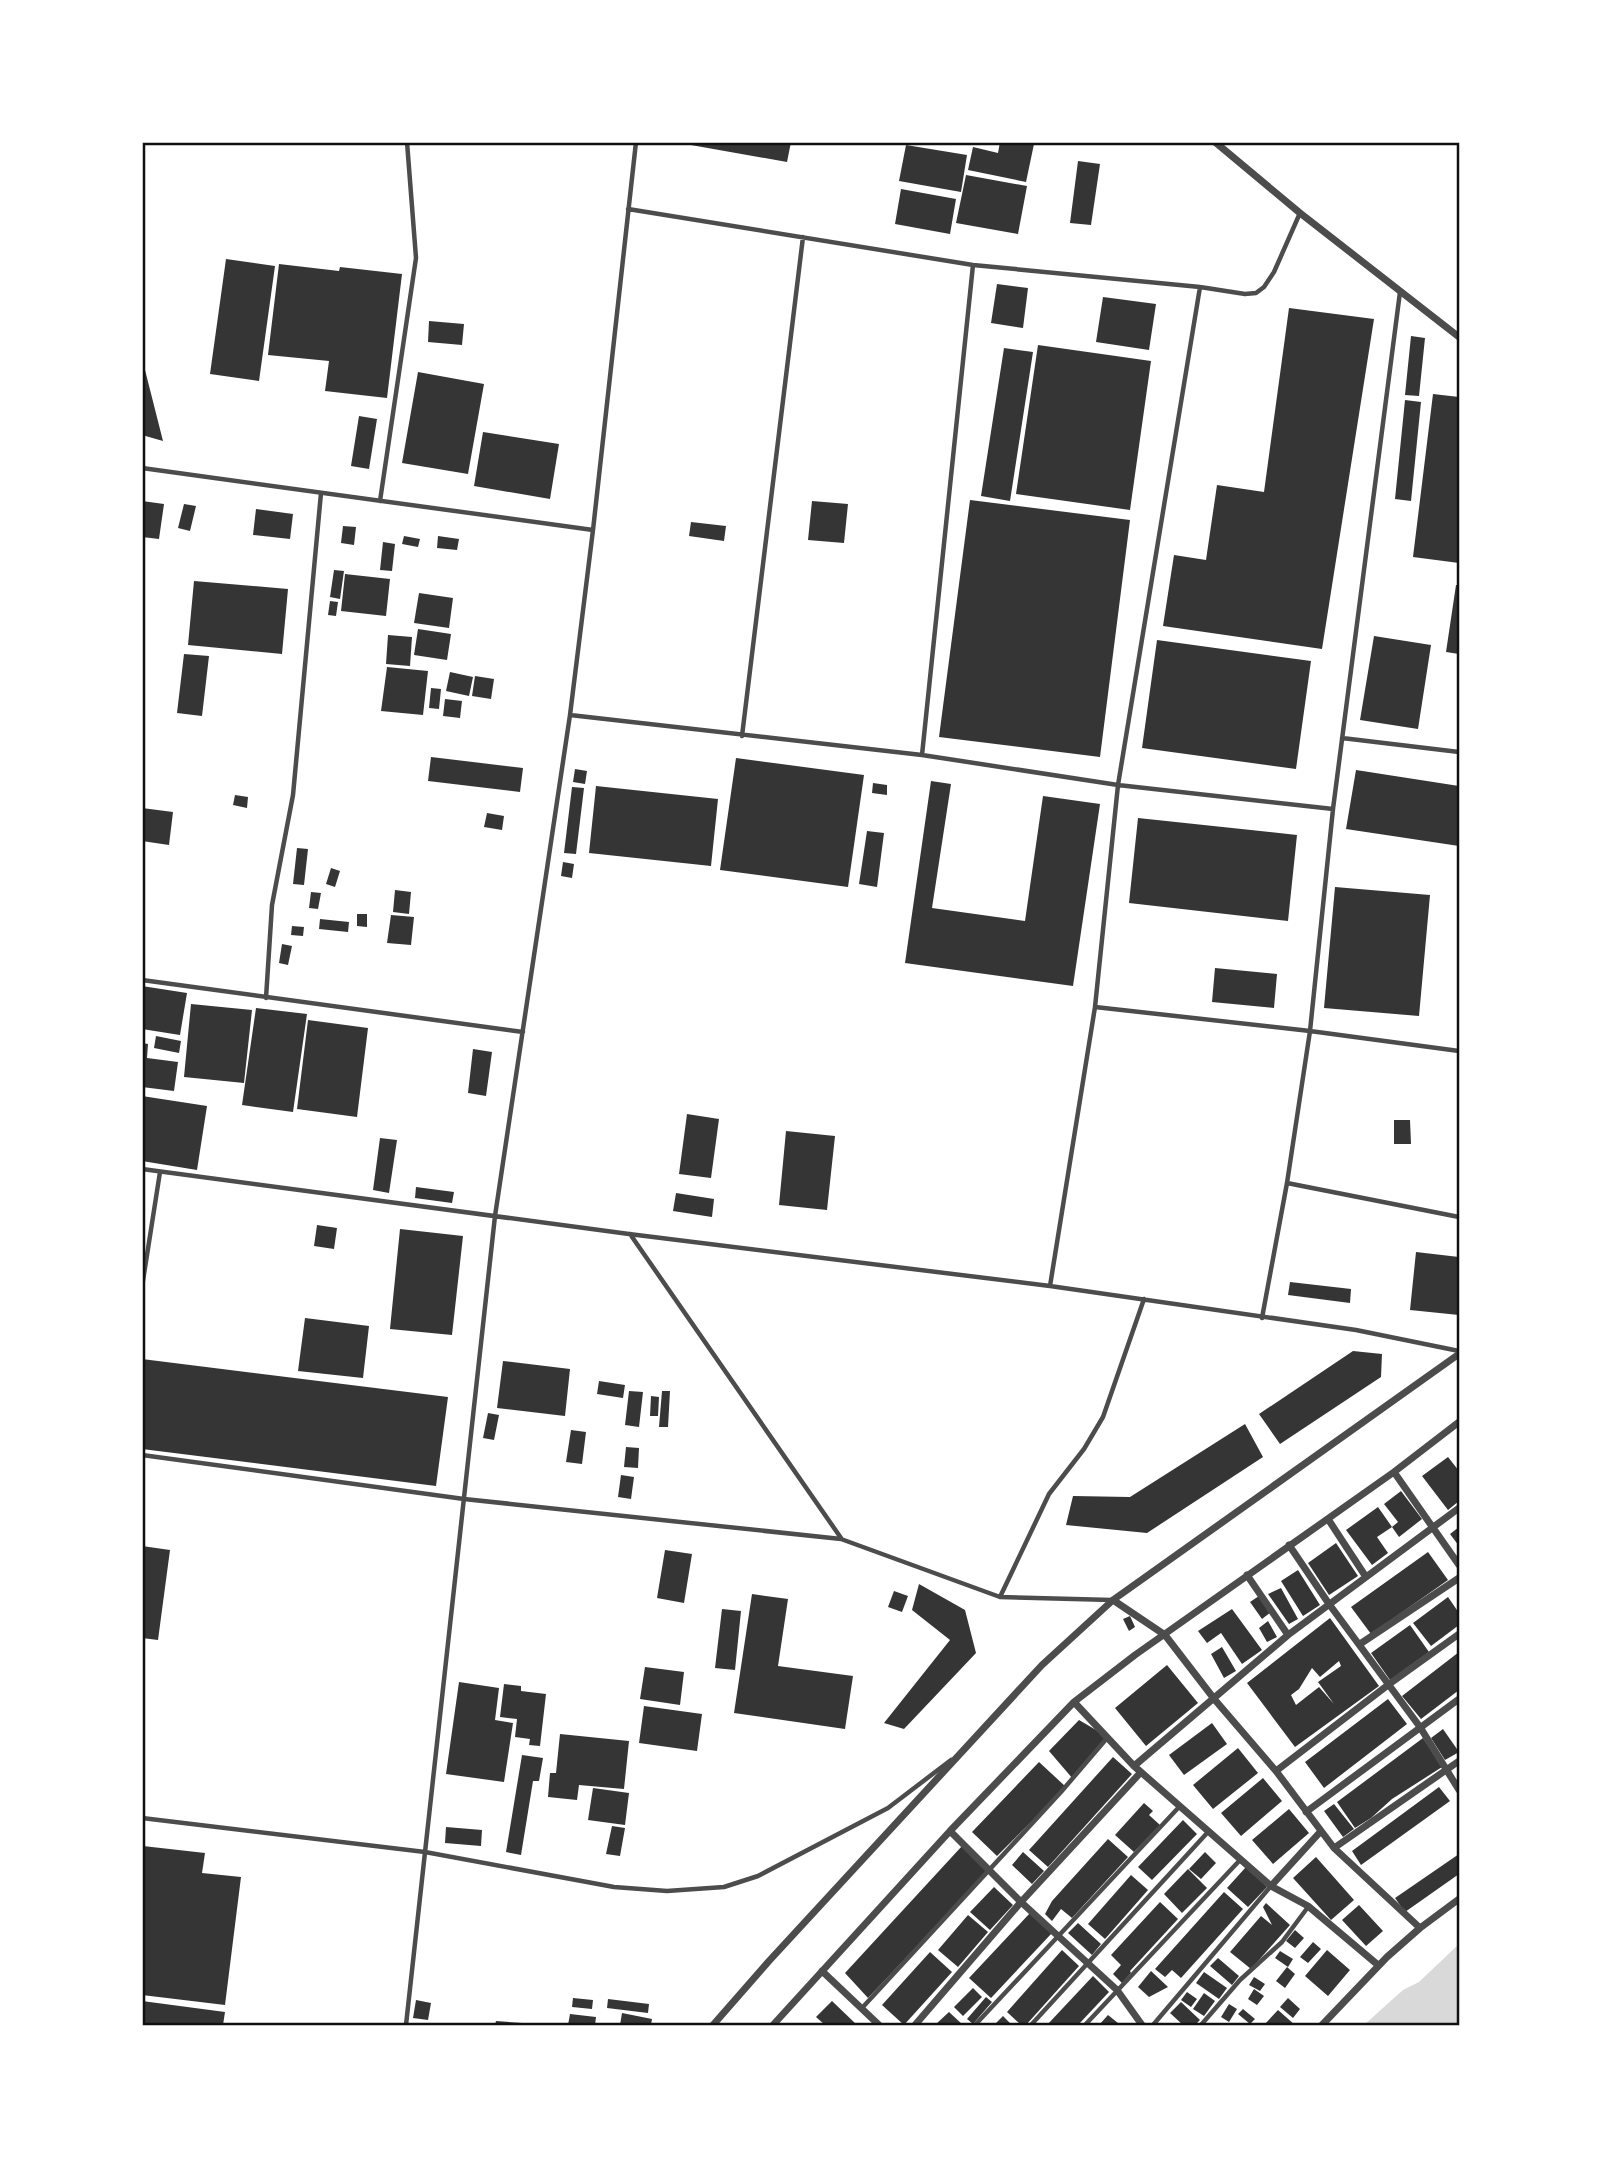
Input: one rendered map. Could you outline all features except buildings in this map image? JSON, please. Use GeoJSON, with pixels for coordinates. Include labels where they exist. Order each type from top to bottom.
{"type":"FeatureCollection","features":[{"type":"Feature","properties":{"kind":"street"},"geometry":{"type":"LineString","coordinates":[[1215,142],[1300,213],[1459,337]]}},
{"type":"Feature","properties":{"kind":"street"},"geometry":{"type":"LineString","coordinates":[[713,2025],[1042,1665],[1113,1600],[1459,1352]]}},
{"type":"Feature","properties":{"kind":"street"},"geometry":{"type":"LineString","coordinates":[[773,2025],[950,1830],[1074,1702],[1103,1677],[1458,1425]]}},
{"type":"Feature","properties":{"kind":"street"},"geometry":{"type":"LineString","coordinates":[[1394,1472],[1459,1565]]}},
{"type":"Feature","properties":{"kind":"street"},"geometry":{"type":"LineString","coordinates":[[1134,1766],[1289,1635],[1459,1508]]}},
{"type":"Feature","properties":{"kind":"street"},"geometry":{"type":"LineString","coordinates":[[1328,1519],[1366,1577]]}},
{"type":"Feature","properties":{"kind":"street"},"geometry":{"type":"LineString","coordinates":[[1289,1545],[1420,1727],[1459,1790]]}},
{"type":"Feature","properties":{"kind":"street"},"geometry":{"type":"LineString","coordinates":[[1247,1575],[1289,1635]]}},
{"type":"Feature","properties":{"kind":"street"},"geometry":{"type":"LineString","coordinates":[[1360,1644],[1459,1578]]}},
{"type":"Feature","properties":{"kind":"street"},"geometry":{"type":"LineString","coordinates":[[1113,1600],[1165,1635],[1215,1700],[1276,1771],[1334,1848],[1420,1928]]}},
{"type":"Feature","properties":{"kind":"street"},"geometry":{"type":"LineString","coordinates":[[1276,1771],[1459,1634]]}},
{"type":"Feature","properties":{"kind":"street"},"geometry":{"type":"LineString","coordinates":[[1306,1812],[1459,1699]]}},
{"type":"Feature","properties":{"kind":"street"},"geometry":{"type":"LineString","coordinates":[[1074,1702],[1134,1766],[1271,1886],[1308,1906],[1378,1965]]}},
{"type":"Feature","properties":{"kind":"street"},"geometry":{"type":"LineString","coordinates":[[1334,1848],[1459,1761]]}},
{"type":"Feature","properties":{"kind":"street"},"geometry":{"type":"LineString","coordinates":[[915,2025],[1021,1902],[1141,1772]]}},
{"type":"Feature","properties":{"kind":"street"},"geometry":{"type":"LineString","coordinates":[[950,1830],[1021,1902],[1117,1990],[1142,2025]]}},
{"type":"Feature","properties":{"kind":"street"},"geometry":{"type":"LineString","coordinates":[[1271,1886],[1321,1831]]}},
{"type":"Feature","properties":{"kind":"street"},"geometry":{"type":"LineString","coordinates":[[1322,2025],[1378,1965],[1420,1928],[1459,1899]]}},
{"type":"Feature","properties":{"kind":"street"},"geometry":{"type":"LineString","coordinates":[[822,1971],[879,2025]]}},
{"type":"Feature","properties":{"kind":"lane"},"geometry":{"type":"LineString","coordinates":[[380,501],[416,258],[407,142]]}},
{"type":"Feature","properties":{"kind":"lane"},"geometry":{"type":"LineString","coordinates":[[406,2025],[495,1216],[570,715],[636,142]]}},
{"type":"Feature","properties":{"kind":"lane"},"geometry":{"type":"LineString","coordinates":[[628,209],[973,265],[1200,287],[1245,294],[1256,293],[1264,287],[1274,272],[1300,213]]}},
{"type":"Feature","properties":{"kind":"lane"},"geometry":{"type":"LineString","coordinates":[[741,736],[803,237]]}},
{"type":"Feature","properties":{"kind":"lane"},"geometry":{"type":"LineString","coordinates":[[922,755],[973,265]]}},
{"type":"Feature","properties":{"kind":"lane"},"geometry":{"type":"LineString","coordinates":[[1050,1286],[1095,1007],[1118,785],[1200,287]]}},
{"type":"Feature","properties":{"kind":"lane"},"geometry":{"type":"LineString","coordinates":[[1262,1318],[1287,1183],[1310,1031],[1333,809],[1400,290]]}},
{"type":"Feature","properties":{"kind":"lane"},"geometry":{"type":"LineString","coordinates":[[142,468],[593,530]]}},
{"type":"Feature","properties":{"kind":"lane"},"geometry":{"type":"LineString","coordinates":[[266,998],[272,905],[293,795],[321,493]]}},
{"type":"Feature","properties":{"kind":"lane"},"geometry":{"type":"LineString","coordinates":[[570,715],[922,755],[1118,785],[1333,809]]}},
{"type":"Feature","properties":{"kind":"lane"},"geometry":{"type":"LineString","coordinates":[[1342,738],[1459,752]]}},
{"type":"Feature","properties":{"kind":"lane"},"geometry":{"type":"LineString","coordinates":[[142,980],[523,1032]]}},
{"type":"Feature","properties":{"kind":"lane"},"geometry":{"type":"LineString","coordinates":[[1095,1007],[1459,1051]]}},
{"type":"Feature","properties":{"kind":"lane"},"geometry":{"type":"LineString","coordinates":[[142,1169],[1144,1299],[1356,1330],[1459,1352]]}},
{"type":"Feature","properties":{"kind":"lane"},"geometry":{"type":"LineString","coordinates":[[142,1287],[160,1172]]}},
{"type":"Feature","properties":{"kind":"lane"},"geometry":{"type":"LineString","coordinates":[[1287,1183],[1459,1217]]}},
{"type":"Feature","properties":{"kind":"lane"},"geometry":{"type":"LineString","coordinates":[[629,1234],[841,1539]]}},
{"type":"Feature","properties":{"kind":"lane"},"geometry":{"type":"LineString","coordinates":[[1000,1597],[1049,1494],[1084,1449],[1102,1417],[1144,1299]]}},
{"type":"Feature","properties":{"kind":"lane"},"geometry":{"type":"LineString","coordinates":[[142,1455],[464,1499],[841,1539],[1000,1597],[1113,1600]]}},
{"type":"Feature","properties":{"kind":"lane"},"geometry":{"type":"LineString","coordinates":[[861,2008],[1066,1787],[1108,1737]]}},
{"type":"Feature","properties":{"kind":"lane"},"geometry":{"type":"LineString","coordinates":[[142,1818],[425,1852],[614,1887],[667,1891],[724,1886],[758,1876],[888,1808],[971,1744]]}},
{"type":"Feature","properties":{"kind":"lane"},"geometry":{"type":"LineString","coordinates":[[975,2025],[1180,1806]]}},
{"type":"Feature","properties":{"kind":"lane"},"geometry":{"type":"LineString","coordinates":[[1031,2025],[1209,1832]]}},
{"type":"Feature","properties":{"kind":"lane"},"geometry":{"type":"LineString","coordinates":[[1085,2025],[1241,1859]]}},
{"type":"Feature","properties":{"kind":"lane"},"geometry":{"type":"LineString","coordinates":[[1153,2025],[1271,1886]]}},
{"type":"Feature","properties":{"kind":"lane"},"geometry":{"type":"LineString","coordinates":[[1201,2025],[1240,1980],[1282,1942],[1308,1906]]}},
{"type":"Feature","properties":{"kind":"shaded area"},"geometry":{"type":"Polygon","coordinates":[[[1459,1944],[1459,2025],[1364,2025],[1403,1990],[1419,1982],[1459,1944]]]}}]}
